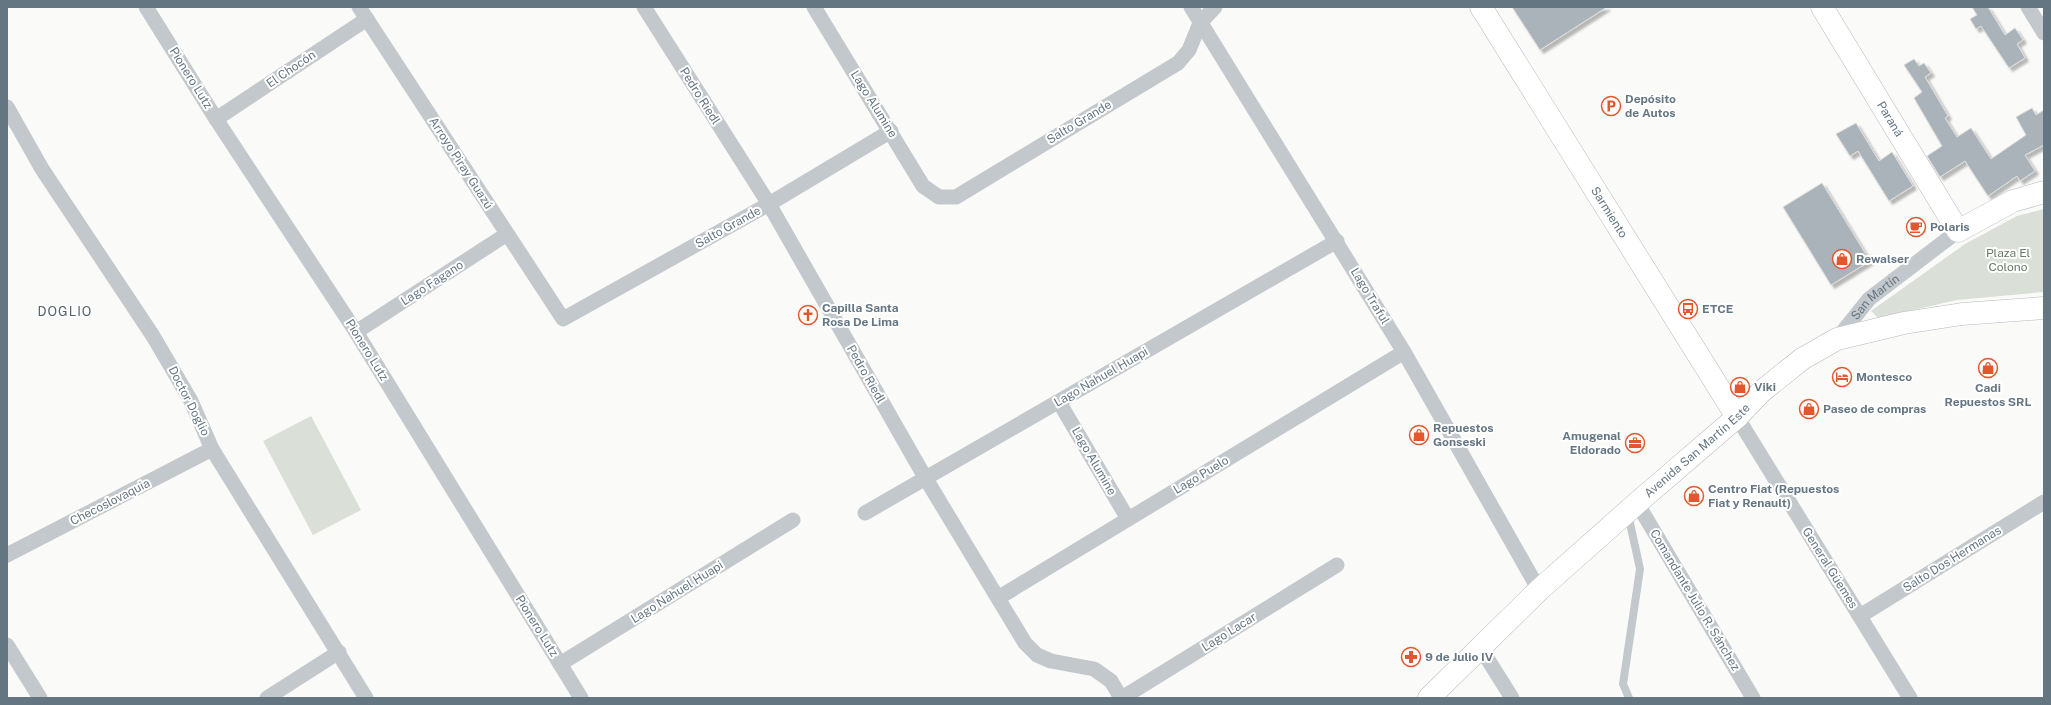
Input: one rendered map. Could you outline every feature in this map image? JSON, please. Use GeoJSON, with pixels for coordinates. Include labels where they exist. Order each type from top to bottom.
{"type":"FeatureCollection","features":[{"type":"Feature","properties":{"kind":"main road","name":"Sarmiento"},"geometry":{"type":"LineString","coordinates":[[1481,7],[1737,417]]}},
{"type":"Feature","properties":{"kind":"main road","name":"Paraná"},"geometry":{"type":"LineString","coordinates":[[1822,7],[1958,231]]}},
{"type":"Feature","properties":{"kind":"main road","name":"San Martín"},"geometry":{"type":"LineString","coordinates":[[1958,231],[2013,201],[2044,192]]}},
{"type":"Feature","properties":{"kind":"main road","name":"Avenida San Martín Este"},"geometry":{"type":"LineString","coordinates":[[1429,698],[1540,590],[1632,507],[1737,417],[1761,392],[1802,359],[1837,339],[1918,321],[1962,314],[2044,308]]}},
{"type":"Feature","properties":{"kind":"street","name":"Pionero Lutz"},"geometry":{"type":"LineString","coordinates":[[146,7],[216,119],[356,332],[581,698]]}},
{"type":"Feature","properties":{"kind":"street","name":"Pedro Riedl"},"geometry":{"type":"LineString","coordinates":[[644,7],[769,204],[926,479],[1025,644],[1037,655],[1051,661],[1094,669],[1111,681],[1122,698]]}},
{"type":"Feature","properties":{"kind":"street","name":"Lago Alumine"},"geometry":{"type":"LineString","coordinates":[[814,7],[891,131],[923,186],[939,197]]}},
{"type":"Feature","properties":{"kind":"street","name":"Lago Traful"},"geometry":{"type":"LineString","coordinates":[[1191,7],[1337,241],[1404,352],[1540,590]]}},
{"type":"Feature","properties":{"kind":"street"},"geometry":{"type":"LineString","coordinates":[[1200,23],[1215,7]]}},
{"type":"Feature","properties":{"kind":"street"},"geometry":{"type":"LineString","coordinates":[[2028,7],[2044,32]]}},
{"type":"Feature","properties":{"kind":"street","name":"El Chocón"},"geometry":{"type":"LineString","coordinates":[[216,119],[363,13]]}},
{"type":"Feature","properties":{"kind":"street","name":"Arroyo Piray Guazú"},"geometry":{"type":"LineString","coordinates":[[363,13],[563,319]]}},
{"type":"Feature","properties":{"kind":"street","name":"Salto Grande"},"geometry":{"type":"LineString","coordinates":[[939,197],[956,197],[1178,63],[1189,50],[1200,23]]}},
{"type":"Feature","properties":{"kind":"street","name":"Doctor Doglio"},"geometry":{"type":"LineString","coordinates":[[7,107],[42,169],[153,336],[191,401],[212,449],[339,652],[366,698]]}},
{"type":"Feature","properties":{"kind":"street","name":"Salto Grande"},"geometry":{"type":"LineString","coordinates":[[563,319],[769,204],[891,131]]}},
{"type":"Feature","properties":{"kind":"street","name":"San Martín"},"geometry":{"type":"LineString","coordinates":[[1837,339],[1869,299],[1958,231]]}},
{"type":"Feature","properties":{"kind":"street","name":"Lago Fagano"},"geometry":{"type":"LineString","coordinates":[[356,332],[507,234]]}},
{"type":"Feature","properties":{"kind":"street","name":"Lago Nahuel Huapi"},"geometry":{"type":"LineString","coordinates":[[865,513],[1337,241]]}},
{"type":"Feature","properties":{"kind":"street","name":"Lago Puelo"},"geometry":{"type":"LineString","coordinates":[[998,598],[1404,352]]}},
{"type":"Feature","properties":{"kind":"street","name":"Lago Alumine"},"geometry":{"type":"LineString","coordinates":[[1059,402],[1128,520]]}},
{"type":"Feature","properties":{"kind":"street","name":"General Güemes"},"geometry":{"type":"LineString","coordinates":[[1737,417],[1910,698]]}},
{"type":"Feature","properties":{"kind":"street","name":"Checoslovaquia"},"geometry":{"type":"LineString","coordinates":[[7,555],[212,449]]}},
{"type":"Feature","properties":{"kind":"street","name":"Salto Dos Hermanas"},"geometry":{"type":"LineString","coordinates":[[1860,616],[2044,502]]}},
{"type":"Feature","properties":{"kind":"street","name":"Comandante Julio R. Sánchez"},"geometry":{"type":"LineString","coordinates":[[1632,507],[1753,698]]}},
{"type":"Feature","properties":{"kind":"street","name":"Lago Nahuel Huapi"},"geometry":{"type":"LineString","coordinates":[[560,664],[794,520]]}},
{"type":"Feature","properties":{"kind":"street","name":"Lago Lacar"},"geometry":{"type":"LineString","coordinates":[[1122,698],[1336,566]]}},
{"type":"Feature","properties":{"kind":"street"},"geometry":{"type":"LineString","coordinates":[[7,645],[40,698]]}},
{"type":"Feature","properties":{"kind":"street"},"geometry":{"type":"LineString","coordinates":[[1480,647],[1512,698]]}},
{"type":"Feature","properties":{"kind":"street"},"geometry":{"type":"LineString","coordinates":[[267,698],[339,652]]}},
{"type":"Feature","properties":{"kind":"lane"},"geometry":{"type":"LineString","coordinates":[[1629,698],[1623,684],[1640,569],[1632,507]]}},
{"type":"Feature","properties":{"kind":"green space","name":"Plaza El Colono"},"geometry":{"type":"Polygon","coordinates":[[[2044,209],[2044,292],[1957,300],[1878,318],[1871,311],[1965,244],[2017,216],[2044,209]]]}},
{"type":"Feature","properties":{"kind":"green space"},"geometry":{"type":"Polygon","coordinates":[[[311,416],[361,510],[313,535],[263,441],[311,416]]]}},
{"type":"Feature","properties":{"kind":"building"},"geometry":{"type":"Polygon","coordinates":[[[1512,7],[1607,7],[1540,50],[1512,7]]]}},
{"type":"Feature","properties":{"kind":"building"},"geometry":{"type":"Polygon","coordinates":[[[1972,7],[1988,7],[2005,35],[2015,28],[2023,40],[2017,44],[2025,58],[2009,68],[1981,26],[1976,29],[1970,19],[1977,15],[1972,7]]]}},
{"type":"Feature","properties":{"kind":"building"},"geometry":{"type":"Polygon","coordinates":[[[1914,59],[1919,66],[1924,63],[1931,73],[1925,77],[1948,116],[1945,118],[1957,137],[1971,128],[1991,159],[2026,135],[2016,117],[2032,108],[2036,115],[2044,110],[2044,145],[2025,155],[2035,171],[2020,181],[2017,176],[1988,196],[1965,161],[1940,177],[1927,156],[1942,146],[1914,98],[1922,92],[1904,65],[1914,59]]]}},
{"type":"Feature","properties":{"kind":"building"},"geometry":{"type":"Polygon","coordinates":[[[1856,123],[1879,161],[1892,152],[1913,186],[1889,201],[1858,151],[1850,156],[1836,134],[1856,123]]]}},
{"type":"Feature","properties":{"kind":"building"},"geometry":{"type":"Polygon","coordinates":[[[1822,183],[1870,261],[1831,285],[1783,207],[1822,183]]]}},
{"type":"Feature","properties":{"kind":"place","name":"Depósito de Autos"},"geometry":{"type":"Point","coordinates":[1611,106]}},
{"type":"Feature","properties":{"kind":"place","name":"Polaris"},"geometry":{"type":"Point","coordinates":[1916,227]}},
{"type":"Feature","properties":{"kind":"place","name":"Rewalser"},"geometry":{"type":"Point","coordinates":[1842,259]}},
{"type":"Feature","properties":{"kind":"place","name":"ETCE"},"geometry":{"type":"Point","coordinates":[1688,309]}},
{"type":"Feature","properties":{"kind":"place","name":"Capilla Santa Rosa De Lima"},"geometry":{"type":"Point","coordinates":[808,315]}},
{"type":"Feature","properties":{"kind":"place","name":"Cadi Repuestos SRL"},"geometry":{"type":"Point","coordinates":[1988,368]}},
{"type":"Feature","properties":{"kind":"place","name":"Montesco"},"geometry":{"type":"Point","coordinates":[1842,377]}},
{"type":"Feature","properties":{"kind":"place","name":"Viki"},"geometry":{"type":"Point","coordinates":[1740,387]}},
{"type":"Feature","properties":{"kind":"place","name":"Paseo de compras"},"geometry":{"type":"Point","coordinates":[1809,409]}},
{"type":"Feature","properties":{"kind":"place","name":"Repuestos Gonseski"},"geometry":{"type":"Point","coordinates":[1419,435]}},
{"type":"Feature","properties":{"kind":"place","name":"Amugenal Eldorado"},"geometry":{"type":"Point","coordinates":[1635,443]}},
{"type":"Feature","properties":{"kind":"place","name":"Centro Fiat (Repuestos Fiat y Renault)"},"geometry":{"type":"Point","coordinates":[1694,496]}},
{"type":"Feature","properties":{"kind":"place","name":"9 de Julio IV"},"geometry":{"type":"Point","coordinates":[1411,657]}},
{"type":"Feature","properties":{"kind":"district","name":"DOGLIO"},"geometry":{"type":"Point","coordinates":[65,311]}}]}
